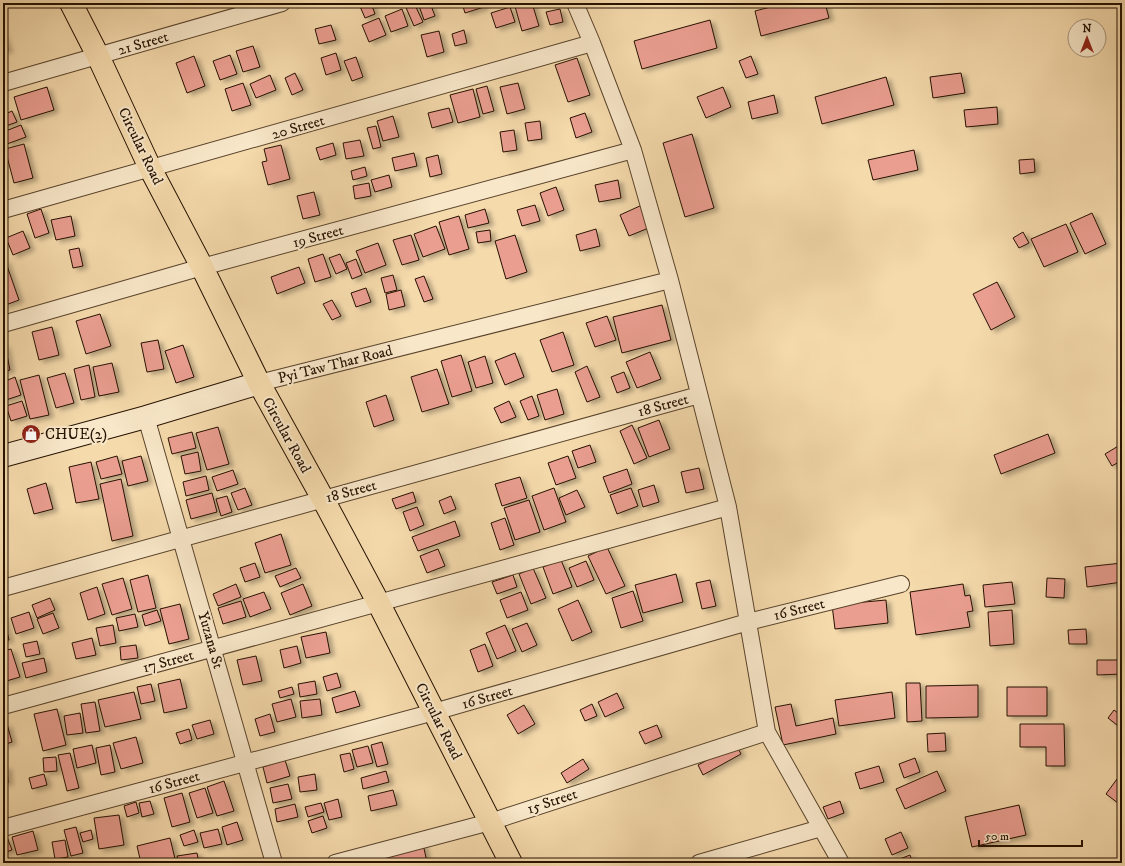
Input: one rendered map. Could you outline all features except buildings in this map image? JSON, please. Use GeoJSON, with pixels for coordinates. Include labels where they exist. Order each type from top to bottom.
{"type":"FeatureCollection","features":[{"type":"Feature","properties":{"kind":"main road","name":"Circular Road"},"geometry":{"type":"LineString","coordinates":[[71,3],[98,56],[150,168],[202,267],[259,383],[378,602],[512,863]]}},
{"type":"Feature","properties":{"kind":"street","name":"21 Street"},"geometry":{"type":"LineString","coordinates":[[3,83],[282,3]]}},
{"type":"Feature","properties":{"kind":"street"},"geometry":{"type":"LineString","coordinates":[[575,3],[633,150],[670,280],[728,507],[767,732],[841,863]]}},
{"type":"Feature","properties":{"kind":"street","name":"20 Street"},"geometry":{"type":"LineString","coordinates":[[3,210],[592,43]]}},
{"type":"Feature","properties":{"kind":"street","name":"19 Street"},"geometry":{"type":"LineString","coordinates":[[3,324],[202,267],[633,150]]}},
{"type":"Feature","properties":{"kind":"street","name":"Pyi Taw Thar Road"},"geometry":{"type":"LineString","coordinates":[[3,456],[259,383],[670,280]]}},
{"type":"Feature","properties":{"kind":"street","name":"18 Street"},"geometry":{"type":"LineString","coordinates":[[3,588],[699,395]]}},
{"type":"Feature","properties":{"kind":"street","name":"Yuzana St"},"geometry":{"type":"LineString","coordinates":[[146,416],[274,863]]}},
{"type":"Feature","properties":{"kind":"street","name":"17 Street"},"geometry":{"type":"LineString","coordinates":[[3,706],[728,507]]}},
{"type":"Feature","properties":{"kind":"street","name":"16 Street"},"geometry":{"type":"LineString","coordinates":[[3,828],[434,712],[748,622],[901,584]]}},
{"type":"Feature","properties":{"kind":"street","name":"15 Street"},"geometry":{"type":"LineString","coordinates":[[335,863],[490,822],[767,732]]}},
{"type":"Feature","properties":{"kind":"street"},"geometry":{"type":"LineString","coordinates":[[699,863],[821,828]]}},
{"type":"Feature","properties":{"kind":"place","name":"CHUE(2)"},"geometry":{"type":"Point","coordinates":[31,434]}}]}
